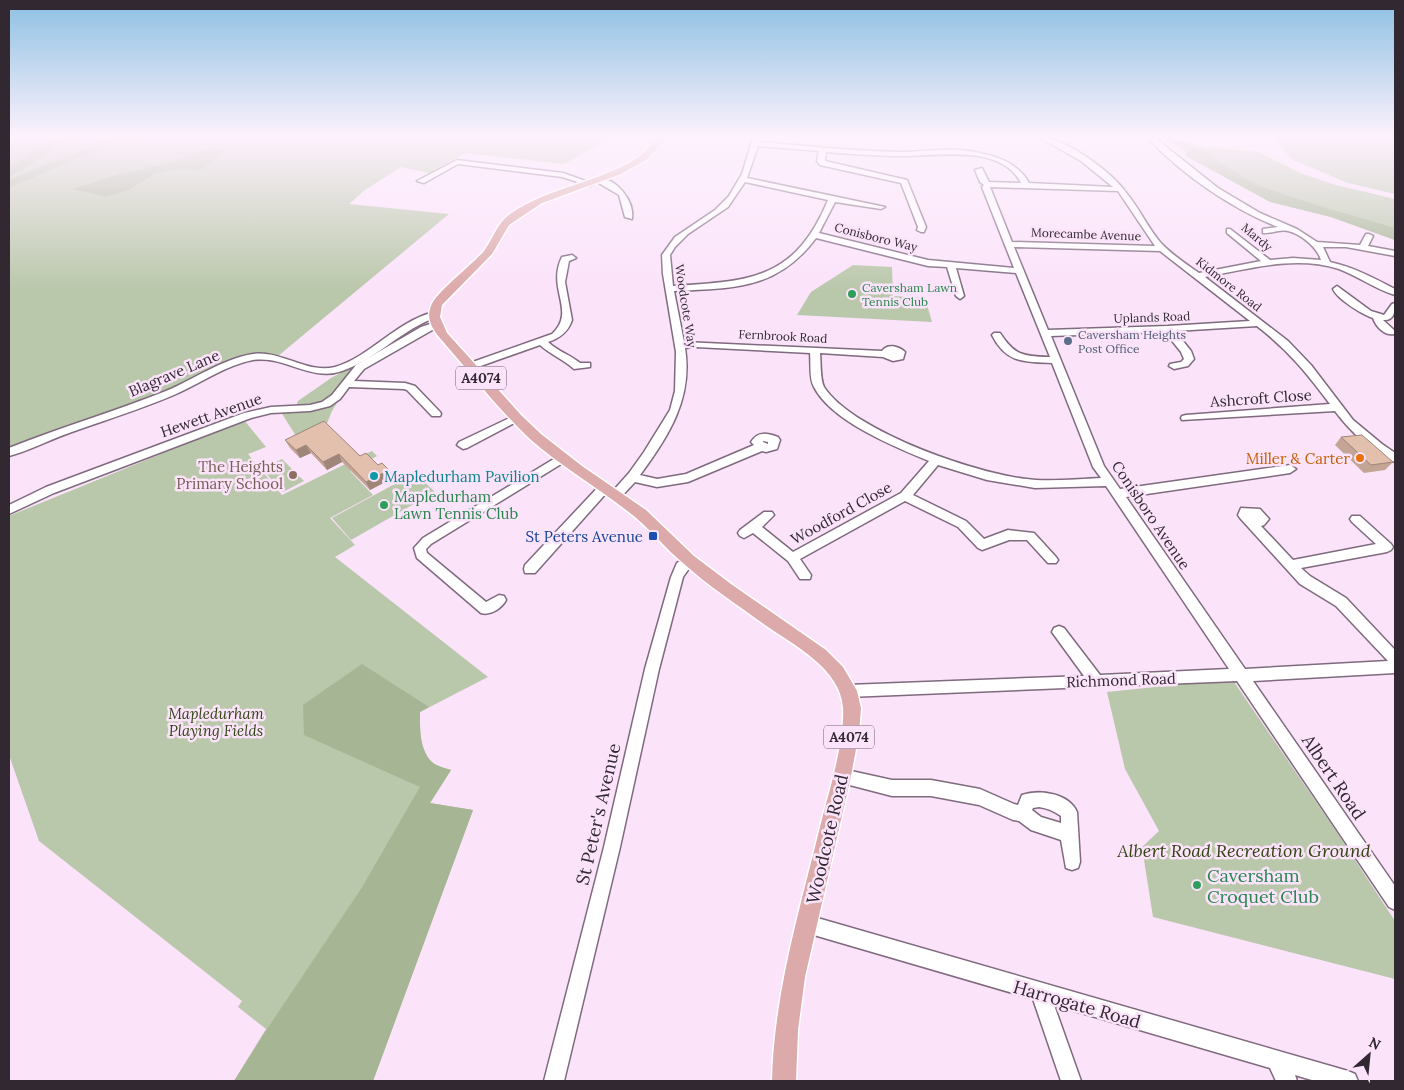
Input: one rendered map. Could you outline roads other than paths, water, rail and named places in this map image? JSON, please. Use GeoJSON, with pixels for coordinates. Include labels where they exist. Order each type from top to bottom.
{"type":"FeatureCollection","features":[{"type":"Feature","properties":{"kind":"main road"},"geometry":{"type":"LineString","coordinates":[[435,320],[437,304],[488,252],[505,223],[538,201],[575,189]]}},
{"type":"Feature","properties":{"kind":"main road","name":"A4074"},"geometry":{"type":"LineString","coordinates":[[435,320],[471,366],[516,418],[562,458],[610,491]]}},
{"type":"Feature","properties":{"kind":"main road","name":"Woodcote Road"},"geometry":{"type":"LineString","coordinates":[[610,491],[641,514],[688,560],[820,655],[837,672],[848,691],[852,708],[842,776],[794,977],[786,1030],[784,1081]]}},
{"type":"Feature","properties":{"kind":"street"},"geometry":{"type":"LineString","coordinates":[[615,189],[626,199],[631,214]]}},
{"type":"Feature","properties":{"kind":"street","name":"Woodcote Way"},"geometry":{"type":"LineString","coordinates":[[530,569],[610,491],[632,477],[674,410],[681,386],[682,363],[666,255],[671,244],[725,204],[737,189]]}},
{"type":"Feature","properties":{"kind":"street"},"geometry":{"type":"LineString","coordinates":[[785,189],[881,208]]}},
{"type":"Feature","properties":{"kind":"street"},"geometry":{"type":"LineString","coordinates":[[907,189],[922,227],[921,230]]}},
{"type":"Feature","properties":{"kind":"street","name":"Conisboro Avenue"},"geometry":{"type":"LineString","coordinates":[[987,189],[1099,467],[1240,674]]}},
{"type":"Feature","properties":{"kind":"street","name":"Kidmore Road"},"geometry":{"type":"LineString","coordinates":[[1121,189],[1150,237],[1162,249],[1285,343],[1307,367],[1349,422],[1395,458]]}},
{"type":"Feature","properties":{"kind":"street"},"geometry":{"type":"LineString","coordinates":[[1213,189],[1222,196],[1257,215],[1290,228],[1315,244],[1324,253],[1326,263]]}},
{"type":"Feature","properties":{"kind":"street"},"geometry":{"type":"LineString","coordinates":[[671,289],[728,285],[757,280],[776,271],[800,252],[815,235],[826,217],[832,199]]}},
{"type":"Feature","properties":{"kind":"street"},"geometry":{"type":"LineString","coordinates":[[1266,231],[1290,228]]}},
{"type":"Feature","properties":{"kind":"street","name":"Mardy"},"geometry":{"type":"LineString","coordinates":[[1230,230],[1268,263]]}},
{"type":"Feature","properties":{"kind":"street","name":"Conisboro Way"},"geometry":{"type":"LineString","coordinates":[[815,235],[932,263],[1020,271]]}},
{"type":"Feature","properties":{"kind":"street"},"geometry":{"type":"LineString","coordinates":[[1363,247],[1369,236]]}},
{"type":"Feature","properties":{"kind":"street","name":"Morecambe Avenue"},"geometry":{"type":"LineString","coordinates":[[1010,244],[1162,249]]}},
{"type":"Feature","properties":{"kind":"street"},"geometry":{"type":"LineString","coordinates":[[1315,244],[1363,247],[1395,253]]}},
{"type":"Feature","properties":{"kind":"street"},"geometry":{"type":"LineString","coordinates":[[471,366],[542,342],[563,330],[568,321],[569,314],[561,289],[561,273],[565,258]]}},
{"type":"Feature","properties":{"kind":"street"},"geometry":{"type":"LineString","coordinates":[[1199,276],[1293,260],[1326,263],[1354,272],[1395,292]]}},
{"type":"Feature","properties":{"kind":"street"},"geometry":{"type":"LineString","coordinates":[[951,266],[960,296]]}},
{"type":"Feature","properties":{"kind":"street"},"geometry":{"type":"LineString","coordinates":[[1337,289],[1339,293],[1369,315],[1378,318],[1387,318],[1395,306]]}},
{"type":"Feature","properties":{"kind":"street"},"geometry":{"type":"LineString","coordinates":[[1378,318],[1380,324],[1391,332]]}},
{"type":"Feature","properties":{"kind":"street","name":"Hewett Avenue"},"geometry":{"type":"LineString","coordinates":[[9,510],[50,490],[248,415],[270,410],[321,406],[333,400],[346,384],[357,364],[424,328],[435,320]]}},
{"type":"Feature","properties":{"kind":"street","name":"Uplands Road"},"geometry":{"type":"LineString","coordinates":[[1044,333],[1168,329],[1260,323]]}},
{"type":"Feature","properties":{"kind":"street"},"geometry":{"type":"LineString","coordinates":[[1168,329],[1186,351],[1189,360],[1184,364],[1174,366]]}},
{"type":"Feature","properties":{"kind":"street"},"geometry":{"type":"LineString","coordinates":[[997,335],[1002,347],[1016,357],[1056,360]]}},
{"type":"Feature","properties":{"kind":"street"},"geometry":{"type":"LineString","coordinates":[[542,342],[554,353],[570,360],[579,367]]}},
{"type":"Feature","properties":{"kind":"street","name":"Fernbrook Road"},"geometry":{"type":"LineString","coordinates":[[680,345],[696,344],[885,354]]}},
{"type":"Feature","properties":{"kind":"street"},"geometry":{"type":"LineString","coordinates":[[815,351],[818,386],[838,410],[896,443],[936,460],[987,476],[1035,484],[1108,482]]}},
{"type":"Feature","properties":{"kind":"street","name":"Blagrave Lane"},"geometry":{"type":"LineString","coordinates":[[9,452],[170,393],[246,359],[267,356],[290,364],[329,370],[357,364]]}},
{"type":"Feature","properties":{"kind":"street"},"geometry":{"type":"LineString","coordinates":[[346,384],[405,386],[411,388],[429,411]]}},
{"type":"Feature","properties":{"kind":"street","name":"Ashcroft Close"},"geometry":{"type":"LineString","coordinates":[[1186,418],[1337,407]]}},
{"type":"Feature","properties":{"kind":"street"},"geometry":{"type":"LineString","coordinates":[[462,444],[516,418]]}},
{"type":"Feature","properties":{"kind":"street"},"geometry":{"type":"LineString","coordinates":[[632,477],[657,483],[688,478],[760,447]]}},
{"type":"Feature","properties":{"kind":"street"},"geometry":{"type":"LineString","coordinates":[[499,600],[482,613],[421,555],[420,548],[562,458]]}},
{"type":"Feature","properties":{"kind":"street","name":"Woodford Close"},"geometry":{"type":"LineString","coordinates":[[792,558],[905,496],[936,460]]}},
{"type":"Feature","properties":{"kind":"street"},"geometry":{"type":"LineString","coordinates":[[1117,494],[1236,480],[1290,469]]}},
{"type":"Feature","properties":{"kind":"street","name":"Woodford Close"},"geometry":{"type":"LineString","coordinates":[[905,496],[962,524],[982,545],[1008,535],[1030,536],[1052,560]]}},
{"type":"Feature","properties":{"kind":"street","name":"Woodford Close"},"geometry":{"type":"LineString","coordinates":[[768,515],[749,530],[792,558],[805,575]]}},
{"type":"Feature","properties":{"kind":"street"},"geometry":{"type":"LineString","coordinates":[[1364,523],[1391,551]]}},
{"type":"Feature","properties":{"kind":"street"},"geometry":{"type":"LineString","coordinates":[[1251,524],[1305,580],[1341,602],[1395,659]]}},
{"type":"Feature","properties":{"kind":"street"},"geometry":{"type":"LineString","coordinates":[[1290,565],[1391,551]]}},
{"type":"Feature","properties":{"kind":"street","name":"St Peter's Avenue"},"geometry":{"type":"LineString","coordinates":[[554,1081],[612,846],[655,659],[677,577],[682,566],[688,560]]}},
{"type":"Feature","properties":{"kind":"street"},"geometry":{"type":"LineString","coordinates":[[1059,632],[1096,680]]}},
{"type":"Feature","properties":{"kind":"street","name":"Richmond Road"},"geometry":{"type":"LineString","coordinates":[[848,691],[1395,668]]}},
{"type":"Feature","properties":{"kind":"street","name":"Albert Road"},"geometry":{"type":"LineString","coordinates":[[1240,674],[1395,902]]}},
{"type":"Feature","properties":{"kind":"street"},"geometry":{"type":"LineString","coordinates":[[842,776],[892,788],[931,788],[980,797],[1013,812],[1022,813],[1037,824],[1069,834]]}},
{"type":"Feature","properties":{"kind":"street"},"geometry":{"type":"LineString","coordinates":[[1022,813],[1028,801],[1035,798],[1060,804],[1069,812],[1072,862]]}},
{"type":"Feature","properties":{"kind":"street","name":"Harrogate Road"},"geometry":{"type":"LineString","coordinates":[[807,924],[1041,994],[1348,1081]]}},
{"type":"Feature","properties":{"kind":"street"},"geometry":{"type":"LineString","coordinates":[[1041,994],[1071,1081]]}},
{"type":"Feature","properties":{"kind":"street"},"geometry":{"type":"LineString","coordinates":[[1276,1060],[1286,1081]]}},
{"type":"Feature","properties":{"kind":"place","name":"Caversham Lawn Tennis Club"},"geometry":{"type":"Point","coordinates":[852,294]}},
{"type":"Feature","properties":{"kind":"place","name":"Caversham Heights Post Office"},"geometry":{"type":"Point","coordinates":[1068,341]}},
{"type":"Feature","properties":{"kind":"place","name":"Miller & Carter"},"geometry":{"type":"Point","coordinates":[1360,458]}},
{"type":"Feature","properties":{"kind":"place","name":"The Heights Primary School"},"geometry":{"type":"Point","coordinates":[293,475]}},
{"type":"Feature","properties":{"kind":"place","name":"Mapledurham Pavilion"},"geometry":{"type":"Point","coordinates":[374,476]}},
{"type":"Feature","properties":{"kind":"place","name":"Mapledurham Lawn Tennis Club"},"geometry":{"type":"Point","coordinates":[384,505]}},
{"type":"Feature","properties":{"kind":"place","name":"St Peters Avenue"},"geometry":{"type":"Point","coordinates":[653,536]}},
{"type":"Feature","properties":{"kind":"place","name":"Caversham Croquet Club"},"geometry":{"type":"Point","coordinates":[1197,885]}},
{"type":"Feature","properties":{"kind":"park label","name":"Mapledurham Playing Fields"},"geometry":{"type":"Point","coordinates":[216,722]}},
{"type":"Feature","properties":{"kind":"park label","name":"Albert Road Recreation Ground"},"geometry":{"type":"Point","coordinates":[1244,850]}}]}
